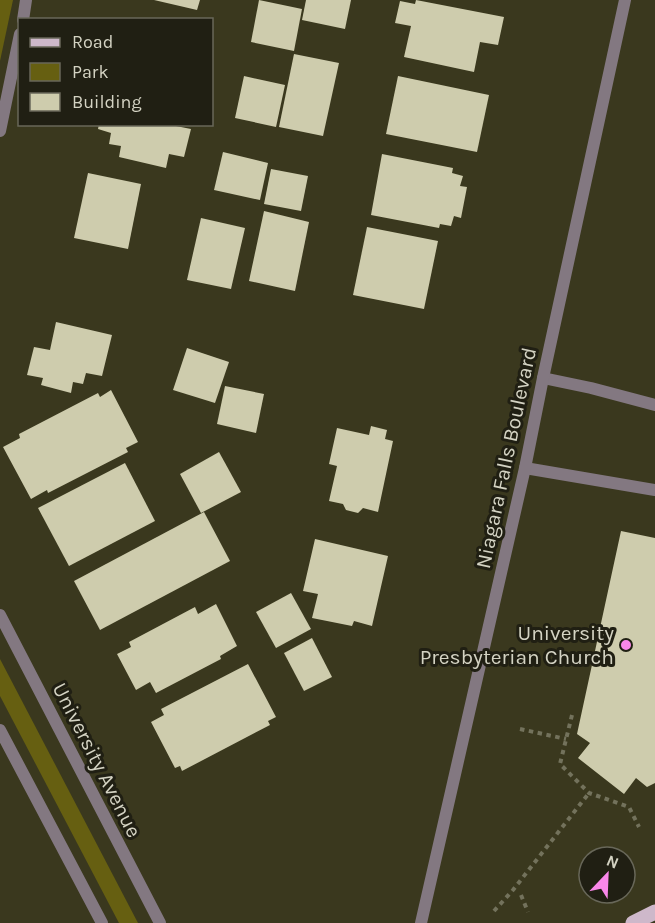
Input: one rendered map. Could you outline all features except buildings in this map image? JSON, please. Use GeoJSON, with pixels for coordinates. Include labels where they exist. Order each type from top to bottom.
{"type":"FeatureCollection","features":[{"type":"Feature","properties":{"kind":"main road"},"geometry":{"type":"LineString","coordinates":[[633,923],[655,912]]}},
{"type":"Feature","properties":{"kind":"street"},"geometry":{"type":"LineString","coordinates":[[22,18],[26,0]]}},
{"type":"Feature","properties":{"kind":"street","name":"Niagara Falls Boulevard"},"geometry":{"type":"LineString","coordinates":[[421,923],[525,468],[625,0]]}},
{"type":"Feature","properties":{"kind":"street"},"geometry":{"type":"LineString","coordinates":[[0,130],[18,44]]}},
{"type":"Feature","properties":{"kind":"street"},"geometry":{"type":"LineString","coordinates":[[543,378],[655,405]]}},
{"type":"Feature","properties":{"kind":"street"},"geometry":{"type":"LineString","coordinates":[[525,468],[655,490]]}},
{"type":"Feature","properties":{"kind":"street","name":"University Avenue"},"geometry":{"type":"LineString","coordinates":[[0,615],[160,923]]}},
{"type":"Feature","properties":{"kind":"street"},"geometry":{"type":"LineString","coordinates":[[0,729],[102,923]]}},
{"type":"Feature","properties":{"kind":"path"},"geometry":{"type":"LineString","coordinates":[[572,716],[560,764],[589,793],[629,807],[639,827]]}},
{"type":"Feature","properties":{"kind":"path"},"geometry":{"type":"LineString","coordinates":[[520,729],[566,739]]}},
{"type":"Feature","properties":{"kind":"path"},"geometry":{"type":"LineString","coordinates":[[494,911],[589,793]]}},
{"type":"Feature","properties":{"kind":"path"},"geometry":{"type":"LineString","coordinates":[[521,895],[528,912]]}},
{"type":"Feature","properties":{"kind":"green space"},"geometry":{"type":"Polygon","coordinates":[[[0,0],[13,0],[0,61],[0,0]]]}},
{"type":"Feature","properties":{"kind":"green space"},"geometry":{"type":"Polygon","coordinates":[[[0,659],[138,923],[119,923],[0,696],[0,659]]]}},
{"type":"Feature","properties":{"kind":"place","name":"University Presbyterian Church"},"geometry":{"type":"Point","coordinates":[626,645]}}]}
